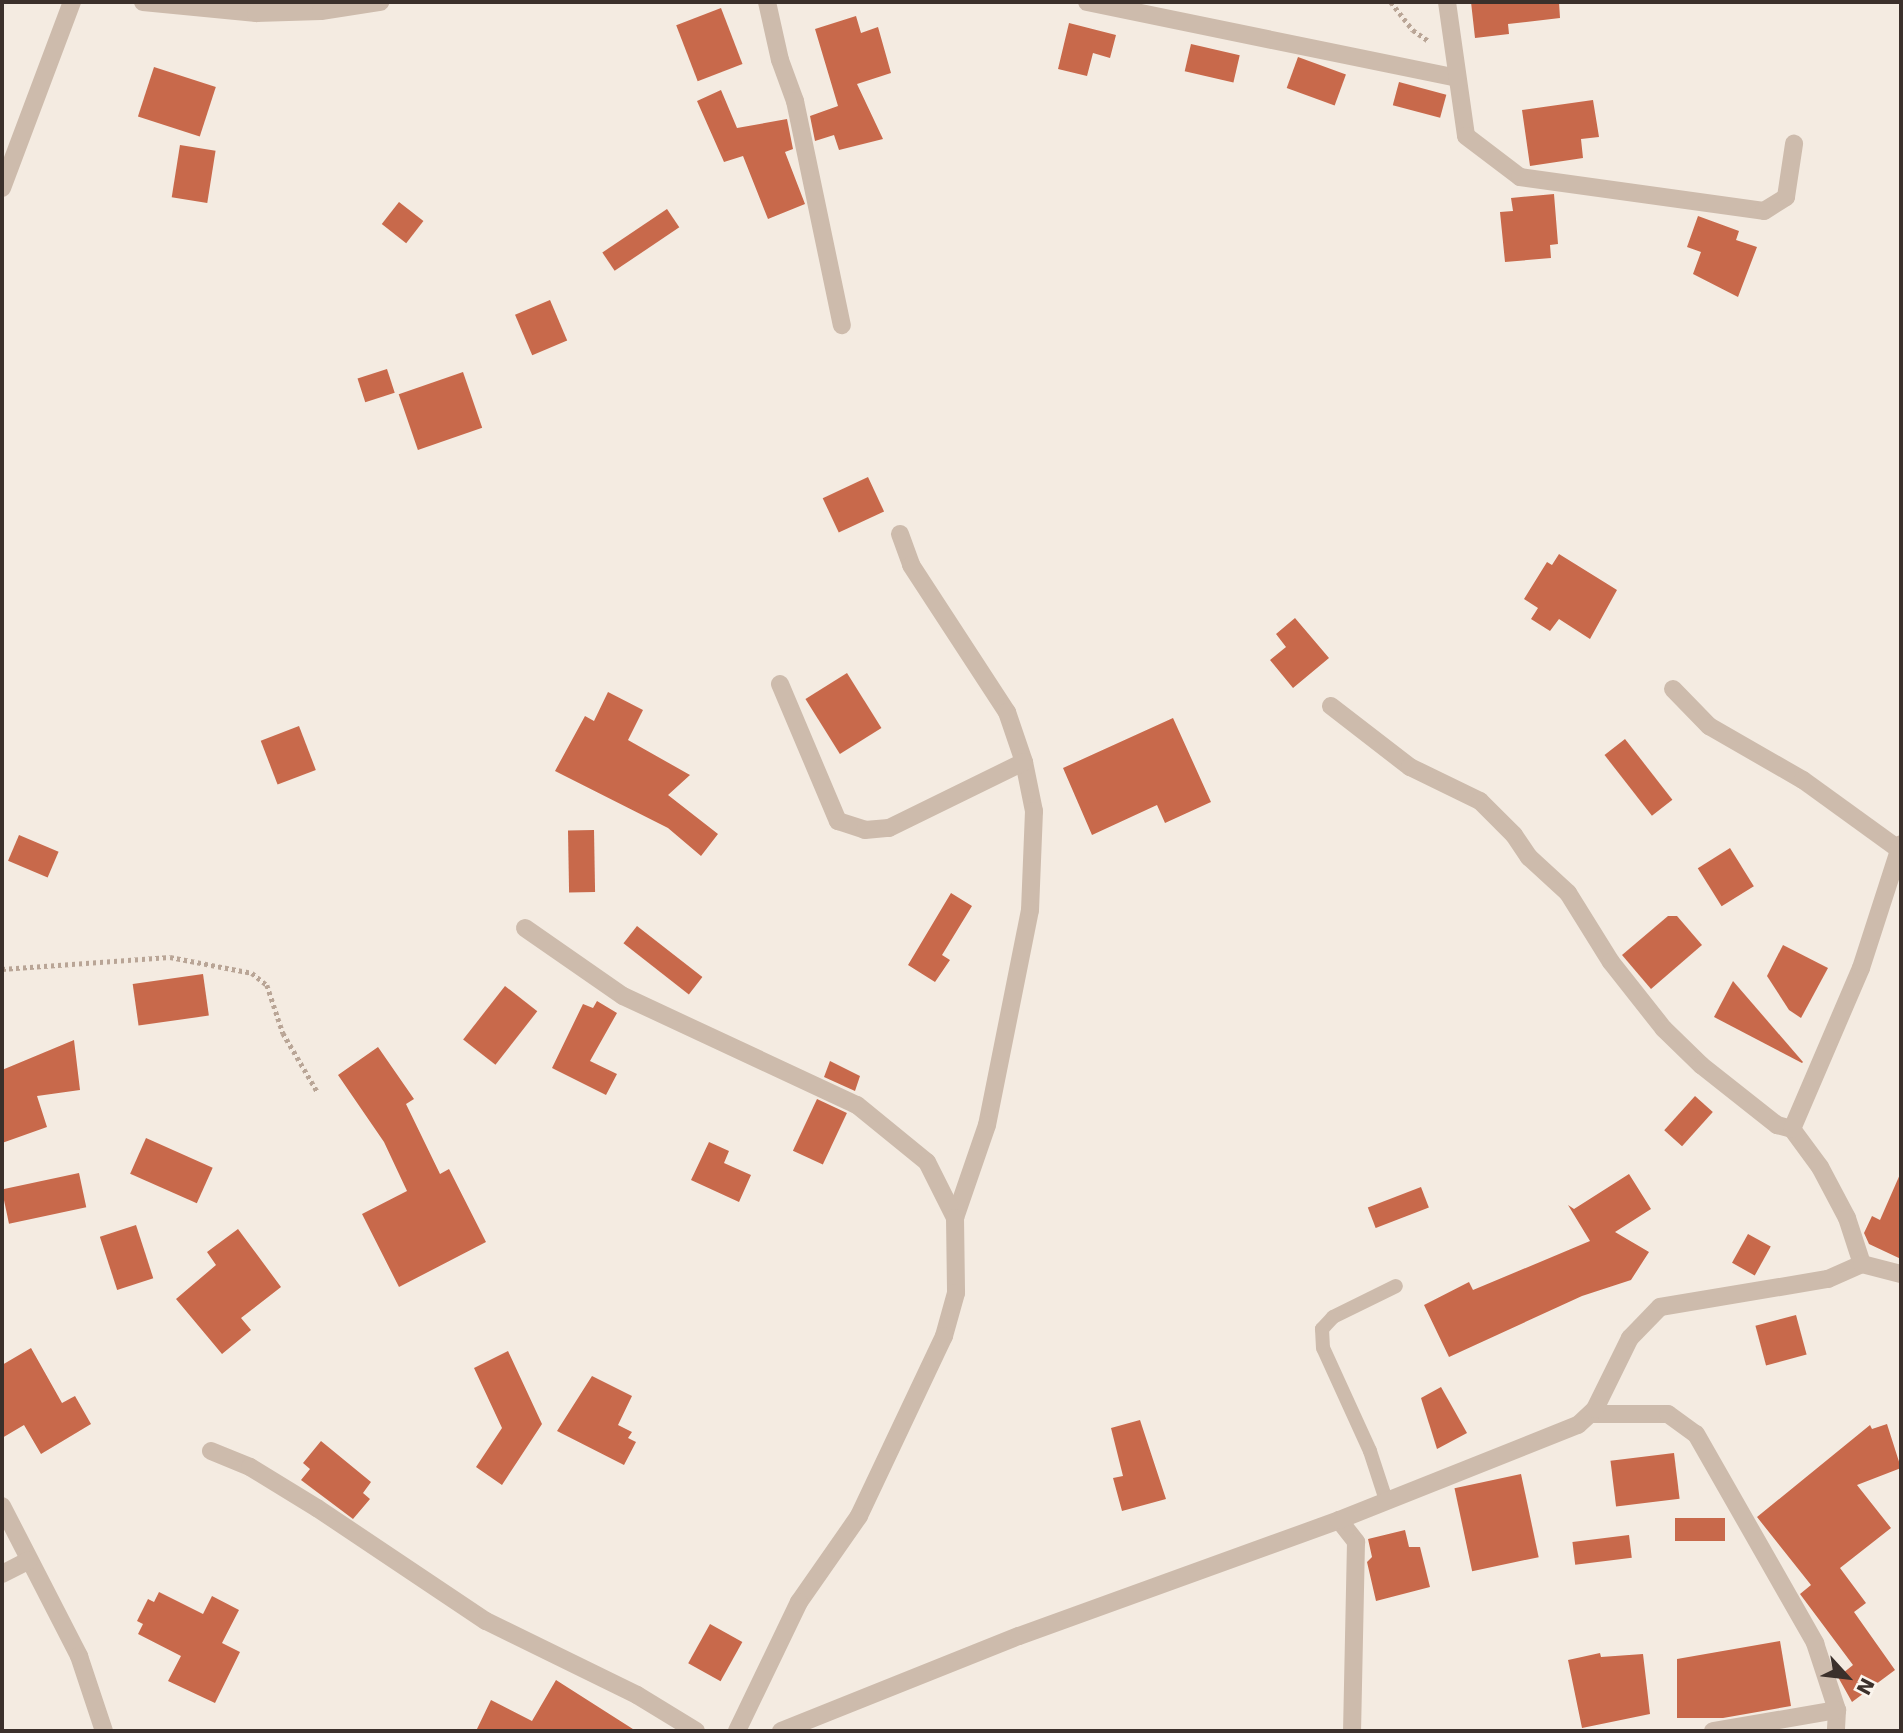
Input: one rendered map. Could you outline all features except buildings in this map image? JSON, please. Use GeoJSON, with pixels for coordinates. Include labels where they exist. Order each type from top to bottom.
{"type":"FeatureCollection","features":[{"type":"Feature","properties":{"kind":"street"},"geometry":{"type":"LineString","coordinates":[[2,188],[72,2]]}},
{"type":"Feature","properties":{"kind":"street"},"geometry":{"type":"LineString","coordinates":[[143,2],[256,13],[321,11],[380,2]]}},
{"type":"Feature","properties":{"kind":"street"},"geometry":{"type":"LineString","coordinates":[[767,2],[798,113],[842,325]]}},
{"type":"Feature","properties":{"kind":"street"},"geometry":{"type":"LineString","coordinates":[[1087,2],[1456,78]]}},
{"type":"Feature","properties":{"kind":"street"},"geometry":{"type":"LineString","coordinates":[[1447,2],[1466,136],[1520,177],[1764,211],[1786,197],[1794,144]]}},
{"type":"Feature","properties":{"kind":"street"},"geometry":{"type":"LineString","coordinates":[[737,1731],[799,1602],[859,1516],[944,1336],[956,1293],[955,1218],[987,1125],[1030,910],[1034,811],[1024,762],[998,695],[916,574],[900,534]]}},
{"type":"Feature","properties":{"kind":"street"},"geometry":{"type":"LineString","coordinates":[[780,684],[838,821],[865,830],[889,828],[1024,762]]}},
{"type":"Feature","properties":{"kind":"street"},"geometry":{"type":"LineString","coordinates":[[1673,689],[1709,726],[1803,780],[1901,848],[1842,1017],[1792,1129]]}},
{"type":"Feature","properties":{"kind":"street"},"geometry":{"type":"LineString","coordinates":[[1331,706],[1410,767],[1480,801],[1529,857],[1568,893],[1611,962],[1664,1029],[1766,1116],[1792,1129],[1820,1167],[1847,1218],[1862,1264]]}},
{"type":"Feature","properties":{"kind":"street"},"geometry":{"type":"LineString","coordinates":[[525,928],[623,996],[857,1105],[927,1162],[955,1218]]}},
{"type":"Feature","properties":{"kind":"street"},"geometry":{"type":"LineString","coordinates":[[781,1731],[1019,1636],[1339,1520],[1578,1425],[1592,1414],[1630,1338],[1660,1307],[1828,1279],[1862,1264],[1901,1274]]}},
{"type":"Feature","properties":{"kind":"street"},"geometry":{"type":"LineString","coordinates":[[1592,1414],[1665,1413],[1692,1429],[1815,1643],[1837,1710],[1836,1731]]}},
{"type":"Feature","properties":{"kind":"street"},"geometry":{"type":"LineString","coordinates":[[211,1451],[250,1467],[317,1508],[486,1621],[637,1695],[696,1731]]}},
{"type":"Feature","properties":{"kind":"street"},"geometry":{"type":"LineString","coordinates":[[2,1506],[79,1656],[104,1731]]}},
{"type":"Feature","properties":{"kind":"street"},"geometry":{"type":"LineString","coordinates":[[1339,1520],[1356,1542],[1352,1731]]}},
{"type":"Feature","properties":{"kind":"street"},"geometry":{"type":"LineString","coordinates":[[2,1574],[29,1560]]}},
{"type":"Feature","properties":{"kind":"street"},"geometry":{"type":"LineString","coordinates":[[1713,1731],[1837,1710]]}},
{"type":"Feature","properties":{"kind":"lane"},"geometry":{"type":"LineString","coordinates":[[1386,1500],[1370,1451],[1323,1348],[1322,1329],[1333,1317],[1396,1286]]}},
{"type":"Feature","properties":{"kind":"path"},"geometry":{"type":"LineString","coordinates":[[1391,2],[1413,30],[1453,53]]}},
{"type":"Feature","properties":{"kind":"path"},"geometry":{"type":"LineString","coordinates":[[2,969],[158,957],[212,962],[252,972],[267,985],[283,1033],[317,1091]]}}]}
